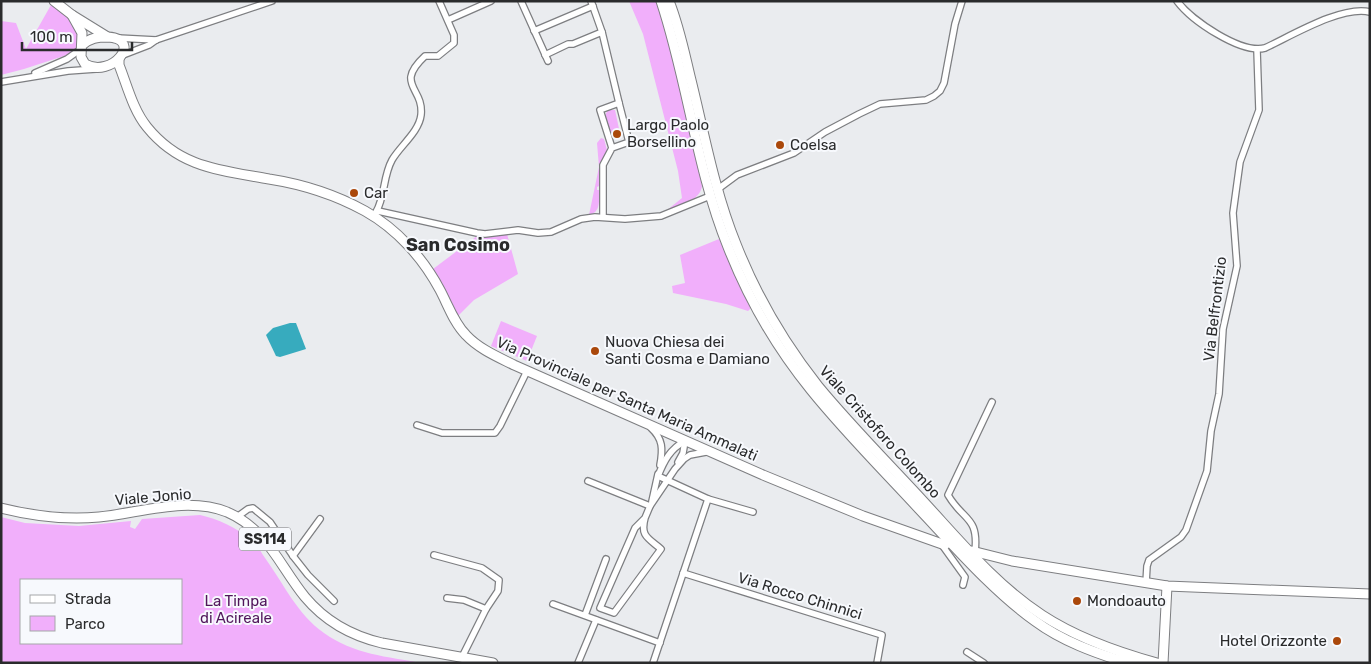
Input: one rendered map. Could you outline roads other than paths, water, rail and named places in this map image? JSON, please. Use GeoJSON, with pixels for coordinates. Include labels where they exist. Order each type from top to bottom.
{"type":"FeatureCollection","features":[{"type":"Feature","properties":{"kind":"main road"},"geometry":{"type":"LineString","coordinates":[[54,1],[72,15],[112,38]]}},
{"type":"Feature","properties":{"kind":"main road","name":"Viale Cristoforo Colombo"},"geometry":{"type":"LineString","coordinates":[[660,1],[674,43],[710,196],[727,246],[746,289],[776,343],[811,390],[931,521],[1005,597],[1036,622],[1068,641],[1128,663]]}},
{"type":"Feature","properties":{"kind":"main road","name":"Viale Cristoforo Colombo"},"geometry":{"type":"LineString","coordinates":[[669,1],[681,40],[718,189],[735,241],[748,273],[768,312],[788,344],[834,405],[936,516],[1006,588],[1042,616],[1068,630],[1111,649],[1158,663]]}},
{"type":"Feature","properties":{"kind":"main road"},"geometry":{"type":"LineString","coordinates":[[72,15],[82,33],[81,57],[85,64],[114,71],[127,86]]}},
{"type":"Feature","properties":{"kind":"main road"},"geometry":{"type":"LineString","coordinates":[[82,47],[91,38],[120,40],[124,47],[121,57],[100,68]]}},
{"type":"Feature","properties":{"kind":"main road","name":"Via Provinciale per Santa Maria Ammalati"},"geometry":{"type":"LineString","coordinates":[[121,57],[119,65],[137,111],[146,126],[175,154],[217,170],[289,183],[317,191],[363,210],[376,213],[420,258],[441,291],[457,324],[466,335],[494,355],[855,513],[944,545]]}},
{"type":"Feature","properties":{"kind":"main road","name":"Viale Jonio"},"geometry":{"type":"LineString","coordinates":[[1,508],[19,512],[69,517],[97,517],[175,506],[193,506],[224,511],[237,517],[262,536],[306,597],[330,620],[344,629],[366,639],[382,643],[493,663]]}},
{"type":"Feature","properties":{"kind":"main road"},"geometry":{"type":"LineString","coordinates":[[973,552],[1167,586],[1370,594]]}},
{"type":"Feature","properties":{"kind":"main road"},"geometry":{"type":"LineString","coordinates":[[1163,663],[1167,586]]}},
{"type":"Feature","properties":{"kind":"main road"},"geometry":{"type":"LineString","coordinates":[[1068,641],[1138,663]]}},
{"type":"Feature","properties":{"kind":"street"},"geometry":{"type":"LineString","coordinates":[[121,57],[156,40],[272,1]]}},
{"type":"Feature","properties":{"kind":"street"},"geometry":{"type":"LineString","coordinates":[[440,1],[454,35],[454,43],[438,56],[425,56],[416,64],[411,73],[410,80],[421,114],[411,135],[392,160],[376,213],[485,234],[518,230],[538,233],[551,232],[581,219],[603,217],[625,220],[661,216],[710,196]]}},
{"type":"Feature","properties":{"kind":"street"},"geometry":{"type":"LineString","coordinates":[[448,20],[491,1]]}},
{"type":"Feature","properties":{"kind":"street"},"geometry":{"type":"LineString","coordinates":[[521,1],[548,61]]}},
{"type":"Feature","properties":{"kind":"street"},"geometry":{"type":"LineString","coordinates":[[718,189],[737,174],[794,154],[825,132],[880,104],[926,100],[934,96],[940,91],[944,83],[955,24],[962,1]]}},
{"type":"Feature","properties":{"kind":"street"},"geometry":{"type":"LineString","coordinates":[[1178,1],[1207,28],[1257,50],[1339,14],[1363,10],[1370,12]]}},
{"type":"Feature","properties":{"kind":"street"},"geometry":{"type":"LineString","coordinates":[[534,32],[592,4],[602,32],[629,142],[612,148],[603,165],[603,217]]}},
{"type":"Feature","properties":{"kind":"street"},"geometry":{"type":"LineString","coordinates":[[545,55],[568,44],[573,44],[602,32]]}},
{"type":"Feature","properties":{"kind":"street"},"geometry":{"type":"LineString","coordinates":[[112,38],[156,40]]}},
{"type":"Feature","properties":{"kind":"street"},"geometry":{"type":"LineString","coordinates":[[26,77],[67,59],[82,47]]}},
{"type":"Feature","properties":{"kind":"street","name":"Via Belfrontizio"},"geometry":{"type":"LineString","coordinates":[[1146,583],[1147,566],[1150,560],[1181,537],[1186,530],[1207,471],[1210,431],[1219,394],[1223,329],[1237,266],[1232,213],[1240,162],[1259,110],[1257,50]]}},
{"type":"Feature","properties":{"kind":"street"},"geometry":{"type":"LineString","coordinates":[[1,82],[100,68]]}},
{"type":"Feature","properties":{"kind":"street"},"geometry":{"type":"LineString","coordinates":[[612,148],[600,110],[618,100]]}},
{"type":"Feature","properties":{"kind":"street"},"geometry":{"type":"LineString","coordinates":[[418,425],[442,433],[495,433],[527,371]]}},
{"type":"Feature","properties":{"kind":"street"},"geometry":{"type":"LineString","coordinates":[[973,552],[975,530],[970,521],[948,495],[992,402]]}},
{"type":"Feature","properties":{"kind":"street"},"geometry":{"type":"LineString","coordinates":[[645,518],[635,528],[600,608],[614,613],[661,549],[643,534],[642,528],[658,476],[662,445],[661,439],[646,423]]}},
{"type":"Feature","properties":{"kind":"street"},"geometry":{"type":"LineString","coordinates":[[658,476],[666,458],[673,449],[685,440]]}},
{"type":"Feature","properties":{"kind":"street"},"geometry":{"type":"LineString","coordinates":[[650,506],[668,480],[683,453],[685,440]]}},
{"type":"Feature","properties":{"kind":"street"},"geometry":{"type":"LineString","coordinates":[[675,468],[690,455],[710,451]]}},
{"type":"Feature","properties":{"kind":"street"},"geometry":{"type":"LineString","coordinates":[[658,476],[708,499],[753,512]]}},
{"type":"Feature","properties":{"kind":"street"},"geometry":{"type":"LineString","coordinates":[[588,481],[650,506]]}},
{"type":"Feature","properties":{"kind":"street"},"geometry":{"type":"LineString","coordinates":[[654,663],[708,499]]}},
{"type":"Feature","properties":{"kind":"street"},"geometry":{"type":"LineString","coordinates":[[237,517],[248,509],[253,508],[258,511],[270,522],[308,575],[334,601]]}},
{"type":"Feature","properties":{"kind":"street"},"geometry":{"type":"LineString","coordinates":[[293,556],[320,519]]}},
{"type":"Feature","properties":{"kind":"street"},"geometry":{"type":"LineString","coordinates":[[944,545],[965,577],[963,586]]}},
{"type":"Feature","properties":{"kind":"street"},"geometry":{"type":"LineString","coordinates":[[434,555],[482,568],[499,580],[498,591],[486,609],[462,657]]}},
{"type":"Feature","properties":{"kind":"street"},"geometry":{"type":"LineString","coordinates":[[584,616],[606,559]]}},
{"type":"Feature","properties":{"kind":"street","name":"Via Rocco Chinnici"},"geometry":{"type":"LineString","coordinates":[[684,573],[882,634],[876,663]]}},
{"type":"Feature","properties":{"kind":"street"},"geometry":{"type":"LineString","coordinates":[[447,598],[464,600],[486,609]]}},
{"type":"Feature","properties":{"kind":"street"},"geometry":{"type":"LineString","coordinates":[[553,604],[660,642]]}},
{"type":"Feature","properties":{"kind":"street"},"geometry":{"type":"LineString","coordinates":[[578,663],[596,620]]}},
{"type":"Feature","properties":{"kind":"street"},"geometry":{"type":"LineString","coordinates":[[967,652],[984,663]]}},
{"type":"Feature","properties":{"kind":"water"},"geometry":{"type":"Polygon","coordinates":[[[296,323],[306,349],[280,357],[276,356],[266,335],[273,328],[296,323]]]}},
{"type":"Feature","properties":{"kind":"place","name":"Largo Paolo Borsellino"},"geometry":{"type":"Point","coordinates":[617,134]}},
{"type":"Feature","properties":{"kind":"place","name":"Coelsa"},"geometry":{"type":"Point","coordinates":[780,145]}},
{"type":"Feature","properties":{"kind":"place","name":"Car"},"geometry":{"type":"Point","coordinates":[354,193]}},
{"type":"Feature","properties":{"kind":"place","name":"Nuova Chiesa dei Santi Cosma e Damiano"},"geometry":{"type":"Point","coordinates":[595,351]}},
{"type":"Feature","properties":{"kind":"place","name":"Mondoauto"},"geometry":{"type":"Point","coordinates":[1077,601]}},
{"type":"Feature","properties":{"kind":"place","name":"Hotel Orizzonte"},"geometry":{"type":"Point","coordinates":[1337,641]}},
{"type":"Feature","properties":{"kind":"district","name":"San Cosimo"},"geometry":{"type":"Point","coordinates":[458,245]}},
{"type":"Feature","properties":{"kind":"park label","name":"La Timpa di Acireale"},"geometry":{"type":"Point","coordinates":[236,610]}}]}
